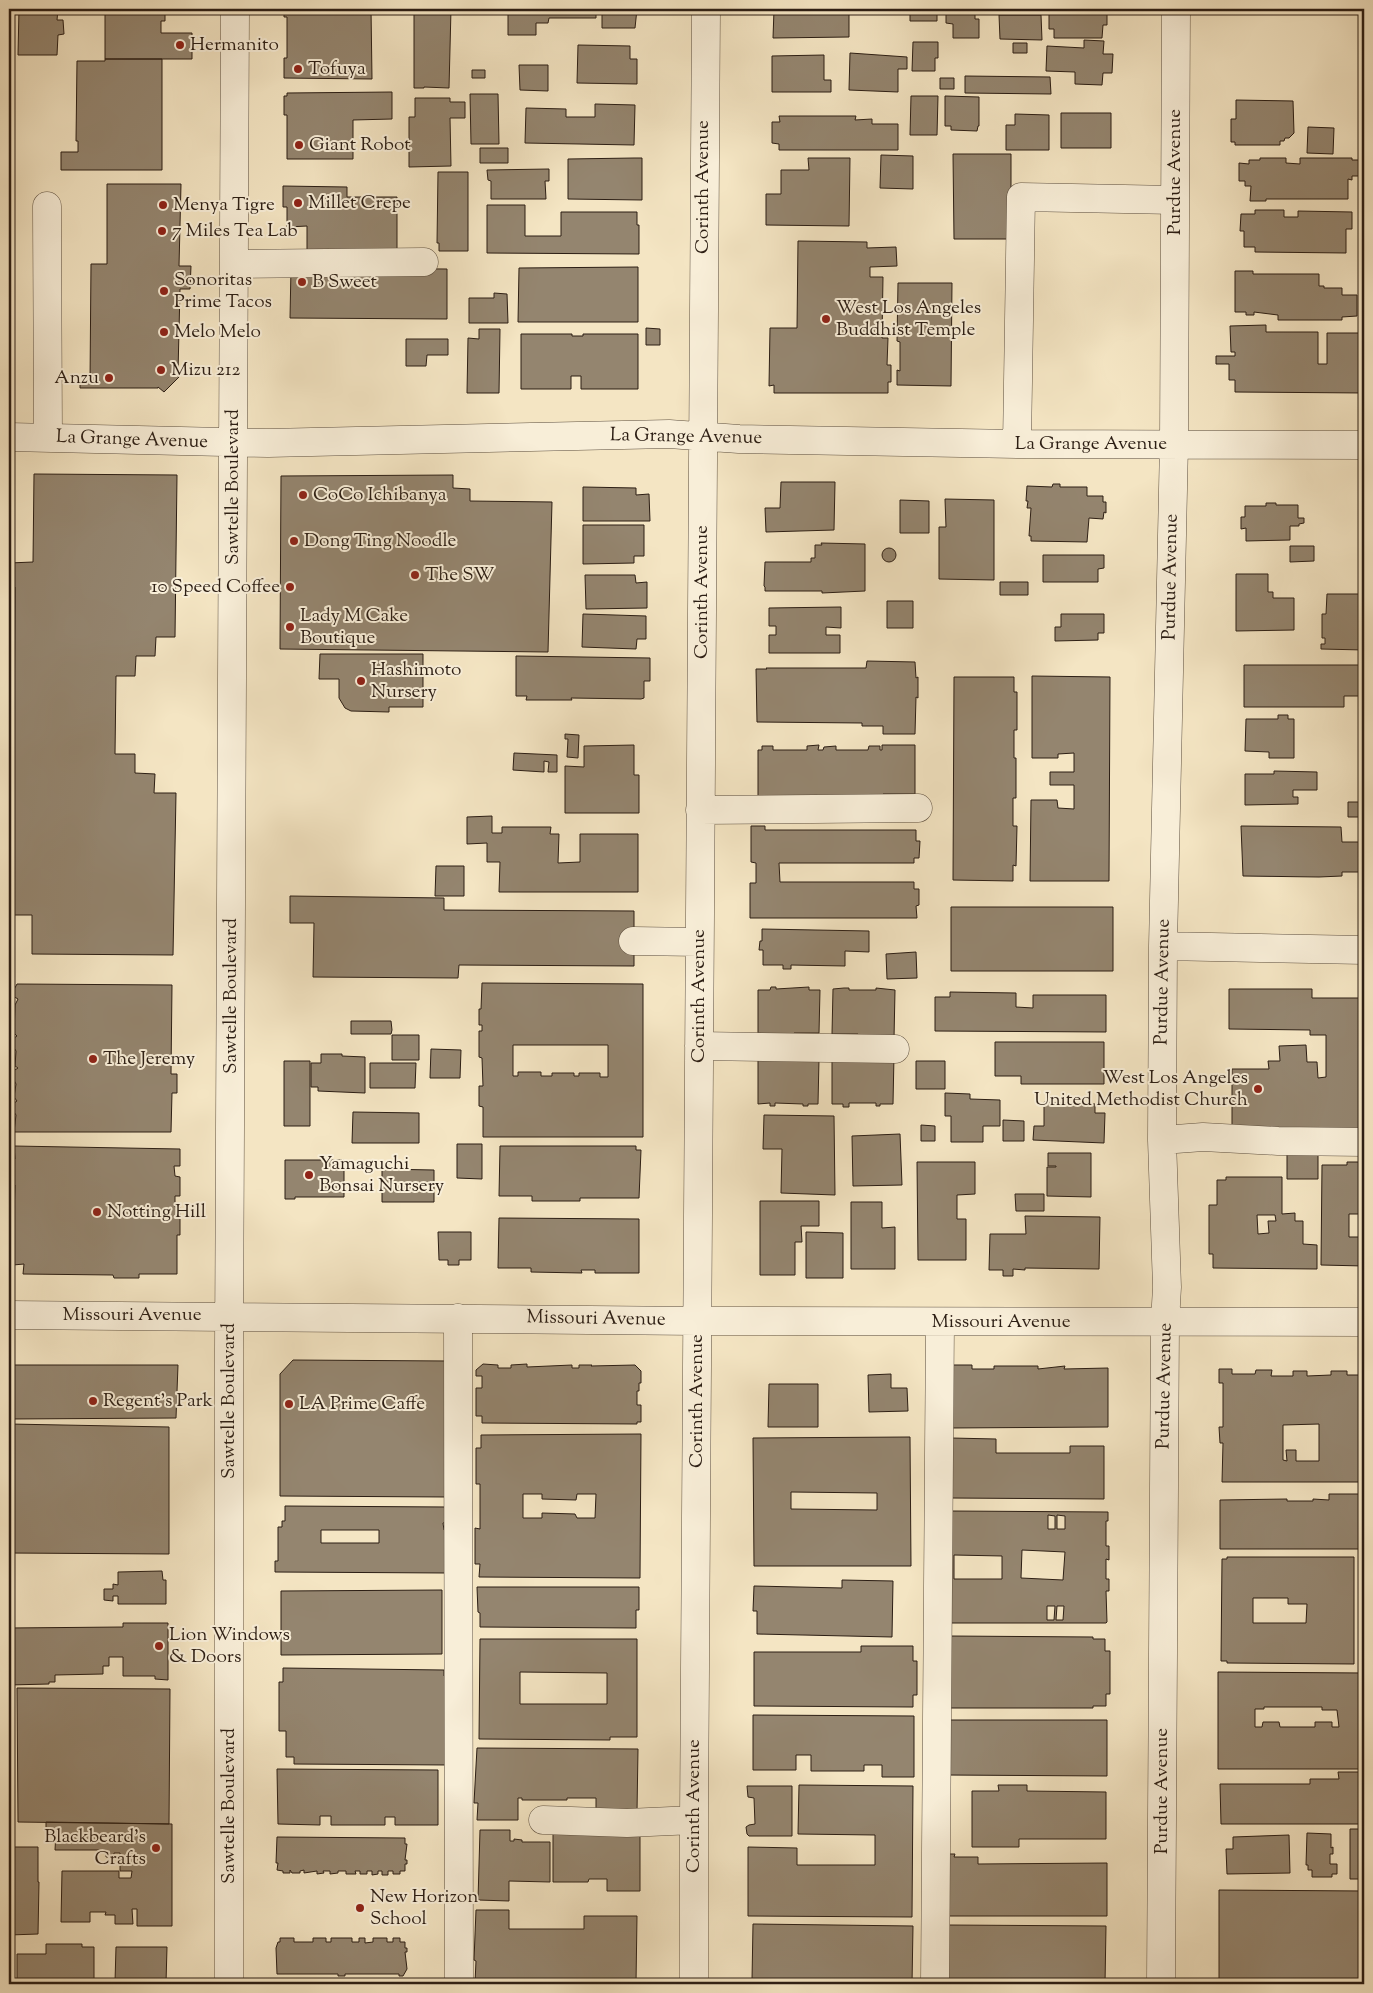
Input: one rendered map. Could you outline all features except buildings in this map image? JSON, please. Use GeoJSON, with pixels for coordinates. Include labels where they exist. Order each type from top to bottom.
{"type":"FeatureCollection","features":[{"type":"Feature","properties":{"kind":"street","name":"Sawtelle Boulevard"},"geometry":{"type":"LineString","coordinates":[[229,1984],[229,1316],[235,9]]}},
{"type":"Feature","properties":{"kind":"street","name":"Corinth Avenue"},"geometry":{"type":"LineString","coordinates":[[694,1984],[706,9]]}},
{"type":"Feature","properties":{"kind":"street","name":"Purdue Avenue"},"geometry":{"type":"LineString","coordinates":[[1161,1984],[1165,1322],[1167,1288],[1162,1140],[1163,946],[1174,444],[1176,9]]}},
{"type":"Feature","properties":{"kind":"street"},"geometry":{"type":"LineString","coordinates":[[1017,444],[1021,197],[1175,200]]}},
{"type":"Feature","properties":{"kind":"street"},"geometry":{"type":"LineString","coordinates":[[47,206],[48,438]]}},
{"type":"Feature","properties":{"kind":"street"},"geometry":{"type":"LineString","coordinates":[[234,264],[424,262]]}},
{"type":"Feature","properties":{"kind":"street","name":"La Grange Avenue"},"geometry":{"type":"LineString","coordinates":[[9,437],[233,443],[669,434],[702,437],[1017,444],[1364,445]]}},
{"type":"Feature","properties":{"kind":"street"},"geometry":{"type":"LineString","coordinates":[[700,810],[918,808]]}},
{"type":"Feature","properties":{"kind":"street"},"geometry":{"type":"LineString","coordinates":[[633,941],[700,942]]}},
{"type":"Feature","properties":{"kind":"street"},"geometry":{"type":"LineString","coordinates":[[1163,946],[1364,950]]}},
{"type":"Feature","properties":{"kind":"street"},"geometry":{"type":"LineString","coordinates":[[699,1046],[895,1048]]}},
{"type":"Feature","properties":{"kind":"street"},"geometry":{"type":"LineString","coordinates":[[1162,1140],[1203,1137],[1278,1141],[1364,1142]]}},
{"type":"Feature","properties":{"kind":"street","name":"Missouri Avenue"},"geometry":{"type":"LineString","coordinates":[[9,1315],[697,1321],[1364,1322]]}},
{"type":"Feature","properties":{"kind":"street"},"geometry":{"type":"LineString","coordinates":[[458,1318],[459,1984]]}},
{"type":"Feature","properties":{"kind":"street"},"geometry":{"type":"LineString","coordinates":[[935,1984],[940,1322]]}},
{"type":"Feature","properties":{"kind":"street"},"geometry":{"type":"LineString","coordinates":[[543,1820],[627,1823],[694,1820]]}},
{"type":"Feature","properties":{"kind":"place","name":"Hermanito"},"geometry":{"type":"Point","coordinates":[180,45]}},
{"type":"Feature","properties":{"kind":"place","name":"Tofuya"},"geometry":{"type":"Point","coordinates":[298,69]}},
{"type":"Feature","properties":{"kind":"place","name":"Giant Robot"},"geometry":{"type":"Point","coordinates":[299,145]}},
{"type":"Feature","properties":{"kind":"place","name":"Millet Crepe"},"geometry":{"type":"Point","coordinates":[298,203]}},
{"type":"Feature","properties":{"kind":"place","name":"Menya Tigre"},"geometry":{"type":"Point","coordinates":[163,205]}},
{"type":"Feature","properties":{"kind":"place","name":"7 Miles Tea Lab"},"geometry":{"type":"Point","coordinates":[162,231]}},
{"type":"Feature","properties":{"kind":"place","name":"B Sweet"},"geometry":{"type":"Point","coordinates":[302,282]}},
{"type":"Feature","properties":{"kind":"place","name":"Sonoritas Prime Tacos"},"geometry":{"type":"Point","coordinates":[164,291]}},
{"type":"Feature","properties":{"kind":"place","name":"West Los Angeles Buddhist Temple"},"geometry":{"type":"Point","coordinates":[826,319]}},
{"type":"Feature","properties":{"kind":"place","name":"Melo Melo"},"geometry":{"type":"Point","coordinates":[164,332]}},
{"type":"Feature","properties":{"kind":"place","name":"Mizu 212"},"geometry":{"type":"Point","coordinates":[161,370]}},
{"type":"Feature","properties":{"kind":"place","name":"Anzu"},"geometry":{"type":"Point","coordinates":[109,378]}},
{"type":"Feature","properties":{"kind":"place","name":"CoCo Ichibanya"},"geometry":{"type":"Point","coordinates":[303,495]}},
{"type":"Feature","properties":{"kind":"place","name":"Dong Ting Noodle"},"geometry":{"type":"Point","coordinates":[294,541]}},
{"type":"Feature","properties":{"kind":"place","name":"The SW"},"geometry":{"type":"Point","coordinates":[415,575]}},
{"type":"Feature","properties":{"kind":"place","name":"10 Speed Coffee"},"geometry":{"type":"Point","coordinates":[290,587]}},
{"type":"Feature","properties":{"kind":"place","name":"Lady M Cake Boutique"},"geometry":{"type":"Point","coordinates":[290,627]}},
{"type":"Feature","properties":{"kind":"place","name":"Hashimoto Nursery"},"geometry":{"type":"Point","coordinates":[361,681]}},
{"type":"Feature","properties":{"kind":"place","name":"The Jeremy"},"geometry":{"type":"Point","coordinates":[93,1059]}},
{"type":"Feature","properties":{"kind":"place","name":"West Los Angeles United Methodist Church"},"geometry":{"type":"Point","coordinates":[1258,1089]}},
{"type":"Feature","properties":{"kind":"place","name":"Yamaguchi Bonsai Nursery"},"geometry":{"type":"Point","coordinates":[309,1175]}},
{"type":"Feature","properties":{"kind":"place","name":"Notting Hill"},"geometry":{"type":"Point","coordinates":[97,1212]}},
{"type":"Feature","properties":{"kind":"place","name":"Regent's Park"},"geometry":{"type":"Point","coordinates":[93,1401]}},
{"type":"Feature","properties":{"kind":"place","name":"LA Prime Caffe"},"geometry":{"type":"Point","coordinates":[289,1404]}},
{"type":"Feature","properties":{"kind":"place","name":"Lion Windows & Doors"},"geometry":{"type":"Point","coordinates":[159,1646]}},
{"type":"Feature","properties":{"kind":"place","name":"Blackbeard's Crafts"},"geometry":{"type":"Point","coordinates":[156,1848]}},
{"type":"Feature","properties":{"kind":"place","name":"New Horizon School"},"geometry":{"type":"Point","coordinates":[360,1908]}}]}
